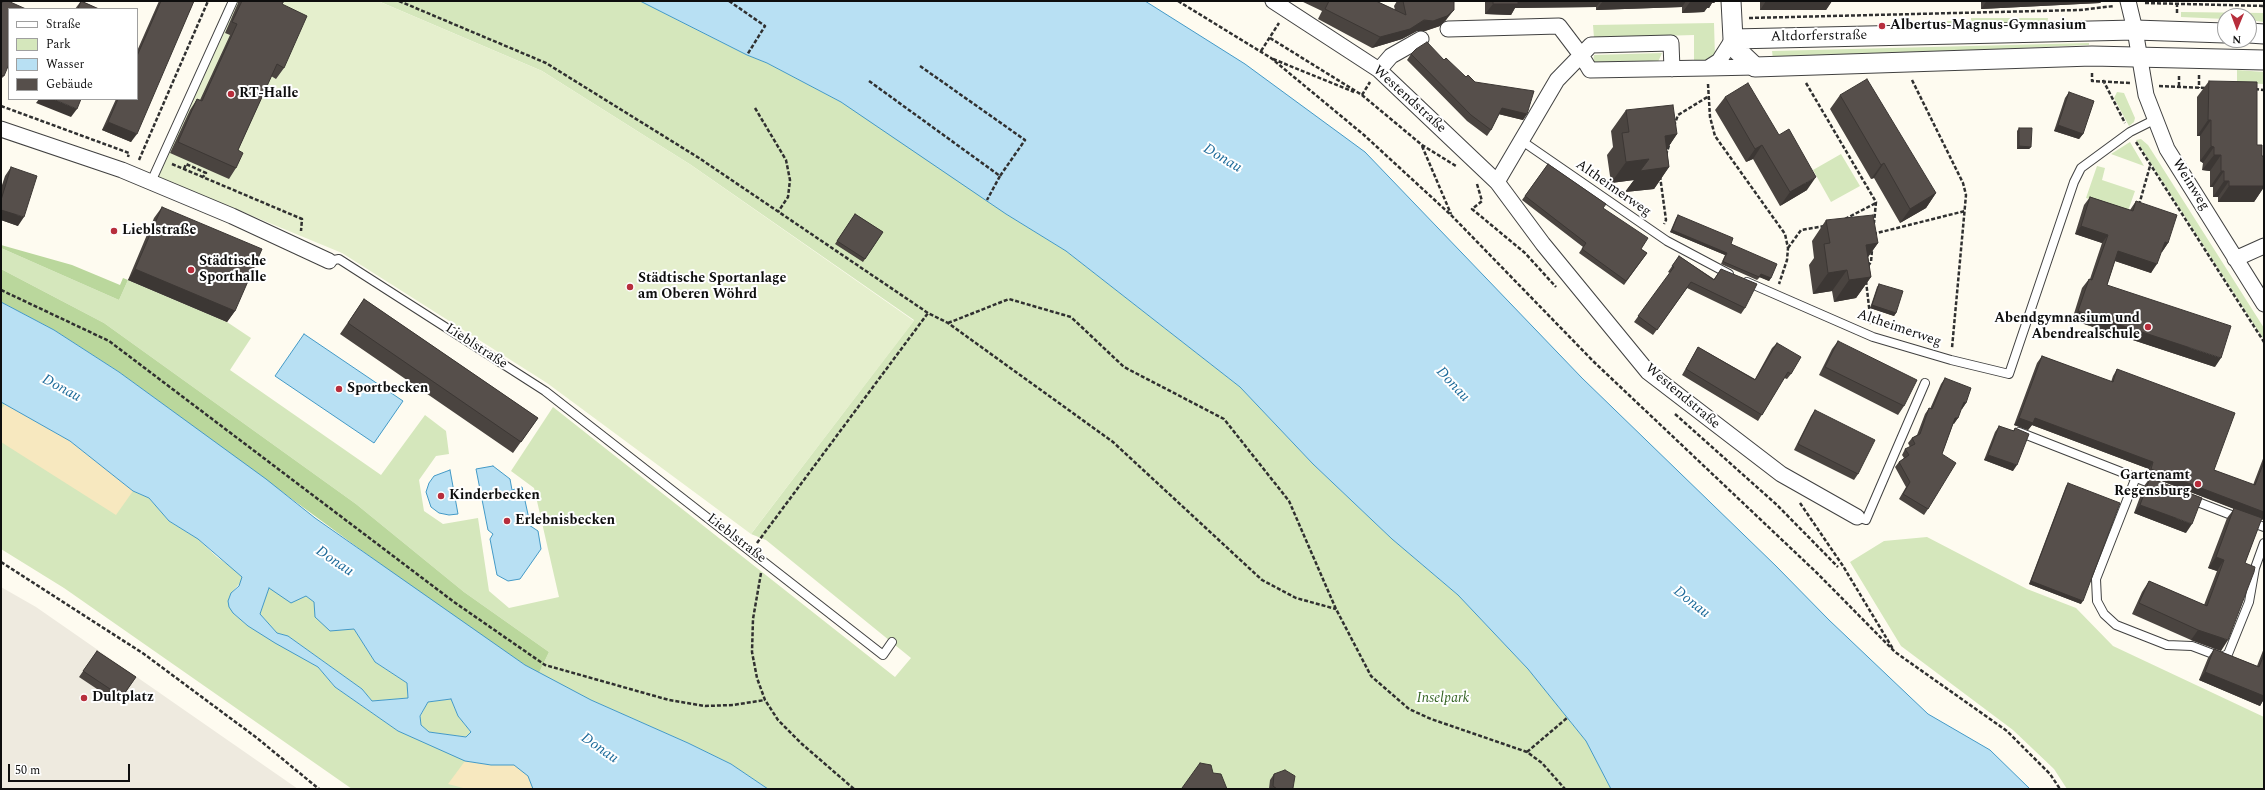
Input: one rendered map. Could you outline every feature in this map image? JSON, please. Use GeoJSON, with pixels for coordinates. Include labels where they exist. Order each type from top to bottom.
{"type":"FeatureCollection","features":[{"type":"Feature","properties":{"kind":"street","name":"Westendstraße"},"geometry":{"type":"LineString","coordinates":[[1273,1],[1379,70],[1497,182],[1589,303],[1648,372],[1781,474],[1857,517]]}},
{"type":"Feature","properties":{"kind":"street","name":"Weinweg"},"geometry":{"type":"LineString","coordinates":[[2128,3],[2135,30],[2138,56],[2144,85],[2154,120],[2167,149],[2264,304]]}},
{"type":"Feature","properties":{"kind":"street"},"geometry":{"type":"LineString","coordinates":[[1731,8],[1733,40],[1737,50],[1755,67]]}},
{"type":"Feature","properties":{"kind":"street","name":"Altdorferstraße"},"geometry":{"type":"LineString","coordinates":[[1448,29],[1559,26],[1581,55],[1590,70],[1796,66],[2138,56],[2264,60]]}},
{"type":"Feature","properties":{"kind":"street","name":"Altdorferstraße"},"geometry":{"type":"LineString","coordinates":[[1733,40],[2135,30],[2217,33]]}},
{"type":"Feature","properties":{"kind":"street"},"geometry":{"type":"LineString","coordinates":[[1379,70],[1391,56],[1421,39]]}},
{"type":"Feature","properties":{"kind":"street"},"geometry":{"type":"LineString","coordinates":[[1708,68],[1719,61],[1733,40]]}},
{"type":"Feature","properties":{"kind":"street"},"geometry":{"type":"LineString","coordinates":[[1497,182],[1557,80],[1590,45],[1672,43],[1672,69]]}},
{"type":"Feature","properties":{"kind":"street","name":"Lieblstraße"},"geometry":{"type":"LineString","coordinates":[[1,129],[151,182],[329,261]]}},
{"type":"Feature","properties":{"kind":"street"},"geometry":{"type":"LineString","coordinates":[[2235,259],[2264,246]]}},
{"type":"Feature","properties":{"kind":"lane"},"geometry":{"type":"LineString","coordinates":[[151,182],[233,1]]}},
{"type":"Feature","properties":{"kind":"lane","name":"Altheimerweg"},"geometry":{"type":"LineString","coordinates":[[1522,141],[1658,236],[1737,277],[1873,337],[1951,360],[2009,374],[2074,182],[2081,168],[2130,132],[2154,120]]}},
{"type":"Feature","properties":{"kind":"lane","name":"Lieblstraße"},"geometry":{"type":"LineString","coordinates":[[329,261],[339,258],[545,391],[883,655],[892,642]]}},
{"type":"Feature","properties":{"kind":"lane"},"geometry":{"type":"LineString","coordinates":[[1857,517],[1866,520],[1925,383]]}},
{"type":"Feature","properties":{"kind":"lane"},"geometry":{"type":"LineString","coordinates":[[2014,430],[2164,488]]}},
{"type":"Feature","properties":{"kind":"lane"},"geometry":{"type":"LineString","coordinates":[[2136,478],[2096,579],[2097,601],[2104,614],[2116,625],[2167,646],[2192,646],[2221,657],[2228,654],[2249,602],[2255,568],[2264,543]]}},
{"type":"Feature","properties":{"kind":"lane"},"geometry":{"type":"LineString","coordinates":[[2178,494],[2264,527]]}},
{"type":"Feature","properties":{"kind":"path"},"geometry":{"type":"LineString","coordinates":[[128,173],[208,1]]}},
{"type":"Feature","properties":{"kind":"path"},"geometry":{"type":"LineString","coordinates":[[399,1],[546,63],[698,158],[928,313],[948,323],[1113,442],[1262,580],[1296,598],[1336,610]]}},
{"type":"Feature","properties":{"kind":"path"},"geometry":{"type":"LineString","coordinates":[[729,1],[765,26],[747,55]]}},
{"type":"Feature","properties":{"kind":"path"},"geometry":{"type":"LineString","coordinates":[[1178,1],[1271,58],[1364,135],[1452,216],[1593,361],[1817,573],[1895,652],[2007,731],[2050,774],[2060,789]]}},
{"type":"Feature","properties":{"kind":"path"},"geometry":{"type":"LineString","coordinates":[[1731,8],[1744,18],[2080,10],[2128,3],[2160,2],[2264,6]]}},
{"type":"Feature","properties":{"kind":"path"},"geometry":{"type":"LineString","coordinates":[[1261,51],[1270,38],[1362,95],[1422,145],[1458,168]]}},
{"type":"Feature","properties":{"kind":"path"},"geometry":{"type":"LineString","coordinates":[[1271,58],[1362,95]]}},
{"type":"Feature","properties":{"kind":"path"},"geometry":{"type":"LineString","coordinates":[[1903,62],[1963,183],[1965,211],[1951,360]]}},
{"type":"Feature","properties":{"kind":"path"},"geometry":{"type":"LineString","coordinates":[[920,66],[1025,140],[1000,176],[987,200]]}},
{"type":"Feature","properties":{"kind":"path"},"geometry":{"type":"LineString","coordinates":[[1796,66],[1876,202],[1872,241]]}},
{"type":"Feature","properties":{"kind":"path"},"geometry":{"type":"LineString","coordinates":[[1708,68],[1711,127],[1715,136],[1785,234],[1788,248],[1787,260],[1775,293]]}},
{"type":"Feature","properties":{"kind":"path"},"geometry":{"type":"LineString","coordinates":[[2199,70],[2199,88]]}},
{"type":"Feature","properties":{"kind":"path"},"geometry":{"type":"LineString","coordinates":[[2103,80],[2130,132],[2150,165],[2264,342]]}},
{"type":"Feature","properties":{"kind":"path"},"geometry":{"type":"LineString","coordinates":[[2092,81],[2103,80],[2144,85],[2214,88]]}},
{"type":"Feature","properties":{"kind":"path"},"geometry":{"type":"LineString","coordinates":[[868,81],[1000,176]]}},
{"type":"Feature","properties":{"kind":"path"},"geometry":{"type":"LineString","coordinates":[[2250,89],[2264,90]]}},
{"type":"Feature","properties":{"kind":"path"},"geometry":{"type":"LineString","coordinates":[[1673,130],[1678,115],[1709,96]]}},
{"type":"Feature","properties":{"kind":"path"},"geometry":{"type":"LineString","coordinates":[[1,106],[129,153],[128,173]]}},
{"type":"Feature","properties":{"kind":"path"},"geometry":{"type":"LineString","coordinates":[[754,108],[786,160],[790,180],[788,197],[778,212]]}},
{"type":"Feature","properties":{"kind":"path"},"geometry":{"type":"LineString","coordinates":[[1665,158],[1671,137]]}},
{"type":"Feature","properties":{"kind":"path"},"geometry":{"type":"LineString","coordinates":[[1422,145],[1452,216]]}},
{"type":"Feature","properties":{"kind":"path"},"geometry":{"type":"LineString","coordinates":[[161,158],[203,178],[302,219],[300,247]]}},
{"type":"Feature","properties":{"kind":"path"},"geometry":{"type":"LineString","coordinates":[[184,169],[186,164],[196,167],[206,173],[203,178]]}},
{"type":"Feature","properties":{"kind":"path"},"geometry":{"type":"LineString","coordinates":[[2139,206],[2150,165]]}},
{"type":"Feature","properties":{"kind":"path"},"geometry":{"type":"LineString","coordinates":[[1658,236],[1666,220],[1659,168]]}},
{"type":"Feature","properties":{"kind":"path"},"geometry":{"type":"LineString","coordinates":[[1842,220],[1876,202]]}},
{"type":"Feature","properties":{"kind":"path"},"geometry":{"type":"LineString","coordinates":[[1873,234],[1965,211]]}},
{"type":"Feature","properties":{"kind":"path"},"geometry":{"type":"LineString","coordinates":[[1788,248],[1801,230],[1829,225]]}},
{"type":"Feature","properties":{"kind":"path"},"geometry":{"type":"LineString","coordinates":[[1864,271],[1871,262],[1872,248]]}},
{"type":"Feature","properties":{"kind":"path"},"geometry":{"type":"LineString","coordinates":[[1865,278],[1873,337]]}},
{"type":"Feature","properties":{"kind":"path"},"geometry":{"type":"LineString","coordinates":[[1,290],[109,340],[454,602],[545,665],[669,700],[705,706],[733,705],[765,700]]}},
{"type":"Feature","properties":{"kind":"path"},"geometry":{"type":"LineString","coordinates":[[948,323],[1009,299],[1071,317],[1124,367],[1224,419],[1289,501],[1336,610],[1371,676],[1409,709],[1430,719],[1527,752],[1542,762],[1565,789]]}},
{"type":"Feature","properties":{"kind":"path"},"geometry":{"type":"LineString","coordinates":[[751,551],[928,313]]}},
{"type":"Feature","properties":{"kind":"path"},"geometry":{"type":"LineString","coordinates":[[1798,501],[1843,566],[1895,652]]}},
{"type":"Feature","properties":{"kind":"path"},"geometry":{"type":"LineString","coordinates":[[763,561],[753,619],[752,652],[757,678],[765,700],[778,720],[802,744],[854,789]]}},
{"type":"Feature","properties":{"kind":"path"},"geometry":{"type":"LineString","coordinates":[[1,562],[144,654],[257,738],[319,789]]}},
{"type":"Feature","properties":{"kind":"path"},"geometry":{"type":"LineString","coordinates":[[1527,752],[1567,718]]}},
{"type":"Feature","properties":{"kind":"green space","name":"Städtische Sportanlage am Oberen Wöhrd"},"geometry":{"type":"Polygon","coordinates":[[[230,1],[378,1],[542,71],[691,165],[914,321],[751,534],[547,383],[342,253],[151,174],[230,1]]]}},
{"type":"Feature","properties":{"kind":"green space","name":"Inselpark"},"geometry":{"type":"Polygon","coordinates":[[[378,1],[640,1],[747,55],[767,63],[841,102],[895,134],[1006,214],[1066,251],[1240,387],[1313,464],[1392,539],[1458,595],[1528,669],[1586,741],[1611,789],[768,789],[731,764],[688,743],[591,700],[539,673],[549,652],[464,592],[356,504],[104,323],[1,269],[1,248],[119,300],[128,280],[227,322],[251,338],[230,370],[381,475],[425,415],[446,431],[449,454],[436,456],[419,480],[424,511],[443,524],[478,518],[489,591],[509,608],[559,597],[534,488],[511,471],[553,407],[895,677],[911,658],[766,540],[751,534],[914,320],[691,165],[542,71],[378,1]]]}},
{"type":"Feature","properties":{"kind":"green space"},"geometry":{"type":"Polygon","coordinates":[[[2181,12],[2217,12],[2217,19],[2181,17],[2181,12]]]}},
{"type":"Feature","properties":{"kind":"green space"},"geometry":{"type":"Polygon","coordinates":[[[2257,13],[2264,13],[2264,22],[2257,21],[2257,13]]]}},
{"type":"Feature","properties":{"kind":"green space"},"geometry":{"type":"Polygon","coordinates":[[[1971,18],[2048,18],[2047,26],[1971,27],[1971,18]]]}},
{"type":"Feature","properties":{"kind":"green space"},"geometry":{"type":"Polygon","coordinates":[[[1912,21],[1953,21],[1953,25],[1912,28],[1912,21]]]}},
{"type":"Feature","properties":{"kind":"green space"},"geometry":{"type":"Polygon","coordinates":[[[1714,23],[1715,58],[1708,62],[1694,62],[1694,35],[1594,38],[1593,25],[1714,23]]]}},
{"type":"Feature","properties":{"kind":"green space"},"geometry":{"type":"Polygon","coordinates":[[[2089,43],[2089,45],[1773,59],[1772,51],[2089,43]]]}},
{"type":"Feature","properties":{"kind":"green space"},"geometry":{"type":"Polygon","coordinates":[[[1662,53],[1658,62],[1593,64],[1594,55],[1662,53]]]}},
{"type":"Feature","properties":{"kind":"green space"},"geometry":{"type":"Polygon","coordinates":[[[2237,70],[2264,72],[2264,84],[2237,83],[2237,70]]]}},
{"type":"Feature","properties":{"kind":"green space"},"geometry":{"type":"Polygon","coordinates":[[[2117,92],[2124,93],[2135,118],[2134,122],[2129,126],[2114,98],[2117,92]]]}},
{"type":"Feature","properties":{"kind":"green space"},"geometry":{"type":"Polygon","coordinates":[[[2141,139],[2148,145],[2264,328],[2264,340],[2136,140],[2141,139]]]}},
{"type":"Feature","properties":{"kind":"green space"},"geometry":{"type":"Polygon","coordinates":[[[2130,142],[2144,166],[2111,154],[2130,142]]]}},
{"type":"Feature","properties":{"kind":"green space"},"geometry":{"type":"Polygon","coordinates":[[[1841,154],[1860,186],[1831,202],[1813,170],[1841,154]]]}},
{"type":"Feature","properties":{"kind":"green space"},"geometry":{"type":"Polygon","coordinates":[[[2097,166],[2105,168],[2102,180],[2135,191],[2128,211],[2086,198],[2097,166]]]}},
{"type":"Feature","properties":{"kind":"green space"},"geometry":{"type":"Polygon","coordinates":[[[1,245],[72,265],[120,285],[123,278],[128,280],[119,300],[1,248],[1,245]]]}},
{"type":"Feature","properties":{"kind":"green space"},"geometry":{"type":"Polygon","coordinates":[[[1,269],[104,323],[356,504],[464,592],[549,652],[539,673],[421,594],[119,372],[54,330],[1,302],[1,269]]]}},
{"type":"Feature","properties":{"kind":"green space"},"geometry":{"type":"Polygon","coordinates":[[[1,402],[133,491],[149,498],[169,521],[198,539],[217,557],[237,571],[242,577],[242,581],[231,593],[233,613],[248,626],[318,667],[335,687],[398,731],[533,789],[352,789],[64,588],[1,549],[1,402]]]}},
{"type":"Feature","properties":{"kind":"green space"},"geometry":{"type":"Polygon","coordinates":[[[1927,537],[2027,589],[2076,608],[2113,646],[2264,717],[2264,789],[2067,789],[2054,769],[2013,730],[1901,646],[1850,562],[1884,541],[1927,537]]]}},
{"type":"Feature","properties":{"kind":"green space"},"geometry":{"type":"Polygon","coordinates":[[[269,588],[306,596],[354,629],[375,662],[407,683],[408,698],[372,701],[362,689],[288,636],[277,633],[260,614],[269,588]]]}},
{"type":"Feature","properties":{"kind":"green space"},"geometry":{"type":"Polygon","coordinates":[[[451,699],[458,716],[471,732],[466,737],[429,732],[421,726],[420,717],[428,702],[451,699]]]}},
{"type":"Feature","properties":{"kind":"sand"},"geometry":{"type":"Polygon","coordinates":[[[5,404],[70,441],[133,491],[116,515],[1,442],[1,410],[5,404]]]}},
{"type":"Feature","properties":{"kind":"sand"},"geometry":{"type":"Polygon","coordinates":[[[465,761],[491,765],[514,765],[552,789],[467,789],[448,784],[465,761]]]}},
{"type":"Feature","properties":{"kind":"shaded area","name":"Dultplatz"},"geometry":{"type":"Polygon","coordinates":[[[1,587],[36,607],[298,789],[1,789],[1,587]]]}},
{"type":"Feature","properties":{"kind":"water","name":"Donau"},"geometry":{"type":"Polygon","coordinates":[[[640,1],[1145,1],[1245,64],[1365,152],[1582,378],[1776,566],[1829,620],[1928,714],[1990,750],[2030,789],[1611,789],[1586,741],[1528,669],[1458,595],[1392,539],[1313,464],[1240,387],[1066,251],[1006,214],[841,102],[767,63],[747,55],[640,1]]]}},
{"type":"Feature","properties":{"kind":"water","name":"Donau"},"geometry":{"type":"Polygon","coordinates":[[[1,302],[54,330],[119,372],[266,479],[315,518],[525,665],[591,700],[688,743],[731,764],[768,789],[533,789],[528,776],[514,765],[491,765],[465,761],[398,731],[335,687],[318,667],[248,626],[233,613],[229,607],[228,601],[231,593],[239,586],[242,577],[198,539],[169,521],[149,498],[133,491],[70,441],[1,402],[1,302]],[[269,588],[260,614],[277,633],[288,636],[362,689],[372,701],[408,698],[407,683],[375,662],[354,629],[330,631],[315,617],[314,602],[306,596],[291,603],[269,588]],[[451,699],[428,702],[420,716],[421,725],[429,732],[466,737],[471,732],[458,716],[451,699]]]}},
{"type":"Feature","properties":{"kind":"water","name":"Sportbecken"},"geometry":{"type":"Polygon","coordinates":[[[304,334],[403,401],[374,443],[275,376],[304,334]]]}},
{"type":"Feature","properties":{"kind":"water","name":"Erlebnisbecken"},"geometry":{"type":"Polygon","coordinates":[[[493,466],[510,479],[512,490],[522,487],[529,519],[526,523],[538,531],[541,549],[520,579],[508,581],[497,575],[490,539],[493,534],[488,530],[476,469],[493,466]]]}},
{"type":"Feature","properties":{"kind":"water","name":"Kinderbecken"},"geometry":{"type":"Polygon","coordinates":[[[450,470],[458,514],[449,515],[439,513],[431,507],[426,492],[429,483],[434,476],[450,470]]]}},
{"type":"Feature","properties":{"kind":"building"},"geometry":{"type":"Polygon","coordinates":[[[3,1],[8,1],[24,8],[8,8],[8,66],[4,76],[1,75],[1,4],[3,1]]]}},
{"type":"Feature","properties":{"kind":"building"},"geometry":{"type":"Polygon","coordinates":[[[81,1],[97,8],[78,8],[81,1]]]}},
{"type":"Feature","properties":{"kind":"building"},"geometry":{"type":"Polygon","coordinates":[[[161,1],[194,1],[137,134],[108,122],[118,100],[138,100],[138,54],[161,1]]]}},
{"type":"Feature","properties":{"kind":"building","name":"RT-Halle"},"geometry":{"type":"Polygon","coordinates":[[[242,1],[284,1],[282,4],[307,16],[284,68],[277,64],[238,150],[243,153],[236,168],[178,142],[197,99],[202,101],[237,24],[232,22],[242,1]]]}},
{"type":"Feature","properties":{"kind":"building"},"geometry":{"type":"Polygon","coordinates":[[[1329,1],[1376,1],[1406,15],[1403,1],[1454,1],[1454,10],[1447,16],[1433,21],[1424,20],[1410,29],[1380,37],[1325,9],[1329,1]]]}},
{"type":"Feature","properties":{"kind":"building"},"geometry":{"type":"Polygon","coordinates":[[[1493,1],[1518,1],[1518,4],[1493,4],[1493,1]]]}},
{"type":"Feature","properties":{"kind":"building"},"geometry":{"type":"Polygon","coordinates":[[[1690,1],[1712,1],[1690,2],[1690,1]]]}},
{"type":"Feature","properties":{"kind":"building"},"geometry":{"type":"Polygon","coordinates":[[[1986,1],[2009,1],[1986,2],[1986,1]]]}},
{"type":"Feature","properties":{"kind":"building"},"geometry":{"type":"Polygon","coordinates":[[[1427,42],[1444,60],[1446,58],[1466,77],[1468,75],[1475,82],[1534,91],[1527,114],[1502,108],[1491,130],[1471,115],[1411,54],[1427,42]]]}},
{"type":"Feature","properties":{"kind":"building"},"geometry":{"type":"Polygon","coordinates":[[[1867,79],[1936,193],[1910,209],[1884,163],[1881,165],[1840,95],[1867,79]]]}},
{"type":"Feature","properties":{"kind":"building"},"geometry":{"type":"Polygon","coordinates":[[[2209,81],[2257,82],[2257,145],[2262,145],[2262,156],[2264,156],[2264,186],[2229,186],[2229,181],[2224,181],[2224,171],[2221,171],[2221,155],[2214,155],[2214,147],[2211,146],[2211,120],[2208,120],[2209,81]]]}},
{"type":"Feature","properties":{"kind":"building"},"geometry":{"type":"Polygon","coordinates":[[[1748,83],[1779,135],[1789,129],[1816,177],[1790,192],[1762,145],[1755,149],[1725,97],[1748,83]]]}},
{"type":"Feature","properties":{"kind":"building"},"geometry":{"type":"Polygon","coordinates":[[[2069,92],[2094,101],[2083,134],[2058,125],[2069,92]]]}},
{"type":"Feature","properties":{"kind":"building"},"geometry":{"type":"Polygon","coordinates":[[[55,100],[81,100],[77,109],[55,100]]]}},
{"type":"Feature","properties":{"kind":"building"},"geometry":{"type":"Polygon","coordinates":[[[1673,105],[1677,134],[1665,136],[1669,167],[1640,171],[1649,159],[1626,162],[1622,133],[1629,132],[1626,110],[1673,105]]]}},
{"type":"Feature","properties":{"kind":"building"},"geometry":{"type":"Polygon","coordinates":[[[2019,128],[2032,128],[2031,147],[2019,146],[2019,128]]]}},
{"type":"Feature","properties":{"kind":"building"},"geometry":{"type":"Polygon","coordinates":[[[1548,164],[1606,204],[1603,208],[1648,238],[1641,249],[1647,253],[1626,281],[1582,249],[1586,243],[1525,196],[1548,164]]]}},
{"type":"Feature","properties":{"kind":"building"},"geometry":{"type":"Polygon","coordinates":[[[11,167],[37,176],[24,217],[1,210],[1,200],[11,167]]]}},
{"type":"Feature","properties":{"kind":"building"},"geometry":{"type":"Polygon","coordinates":[[[2090,197],[2133,211],[2136,201],[2177,215],[2168,243],[2165,242],[2157,264],[2118,251],[2107,285],[2231,326],[2221,358],[2078,311],[2089,279],[2092,280],[2108,235],[2081,226],[2090,197]]]}},
{"type":"Feature","properties":{"kind":"building","name":"Städtische Sporthalle"},"geometry":{"type":"Polygon","coordinates":[[[162,207],[262,249],[235,311],[135,269],[162,207]]]}},
{"type":"Feature","properties":{"kind":"building"},"geometry":{"type":"Polygon","coordinates":[[[855,214],[883,232],[865,259],[837,241],[855,214]]]}},
{"type":"Feature","properties":{"kind":"building"},"geometry":{"type":"Polygon","coordinates":[[[1678,215],[1733,238],[1731,244],[1777,264],[1771,278],[1761,274],[1759,277],[1724,262],[1723,261],[1727,253],[1672,230],[1678,215]]]}},
{"type":"Feature","properties":{"kind":"building"},"geometry":{"type":"Polygon","coordinates":[[[1873,215],[1878,243],[1866,245],[1871,277],[1849,280],[1847,270],[1828,273],[1824,244],[1830,243],[1826,220],[1873,215]]]}},
{"type":"Feature","properties":{"kind":"building"},"geometry":{"type":"Polygon","coordinates":[[[1679,256],[1714,280],[1721,269],[1757,284],[1745,308],[1691,282],[1657,330],[1638,316],[1674,267],[1672,266],[1679,256]]]}},
{"type":"Feature","properties":{"kind":"building"},"geometry":{"type":"Polygon","coordinates":[[[1879,284],[1903,291],[1896,313],[1872,305],[1879,284]]]}},
{"type":"Feature","properties":{"kind":"building"},"geometry":{"type":"Polygon","coordinates":[[[364,299],[538,418],[521,442],[348,323],[364,299]]]}},
{"type":"Feature","properties":{"kind":"building"},"geometry":{"type":"Polygon","coordinates":[[[1838,341],[1917,380],[1904,406],[1825,367],[1838,341]]]}},
{"type":"Feature","properties":{"kind":"building"},"geometry":{"type":"Polygon","coordinates":[[[1777,343],[1801,357],[1791,374],[1788,372],[1762,415],[1686,369],[1698,347],[1755,380],[1777,343]]]}},
{"type":"Feature","properties":{"kind":"building"},"geometry":{"type":"Polygon","coordinates":[[[2042,356],[2113,382],[2117,369],[2235,413],[2214,470],[2255,485],[2264,462],[2264,512],[2151,469],[2153,462],[2035,418],[2033,423],[2019,418],[2042,356]]]}},
{"type":"Feature","properties":{"kind":"building"},"geometry":{"type":"Polygon","coordinates":[[[1945,378],[1971,388],[1966,403],[1964,402],[1958,418],[1955,418],[1942,454],[1956,463],[1928,509],[1903,494],[1910,482],[1899,462],[1909,455],[1905,449],[1915,444],[1912,438],[1920,434],[1929,408],[1932,409],[1945,378]]]}},
{"type":"Feature","properties":{"kind":"building"},"geometry":{"type":"Polygon","coordinates":[[[1815,410],[1875,440],[1858,474],[1798,444],[1815,410]]]}},
{"type":"Feature","properties":{"kind":"building"},"geometry":{"type":"Polygon","coordinates":[[[1999,426],[2014,431],[2015,428],[2029,434],[2017,465],[1988,455],[1999,426]]]}},
{"type":"Feature","properties":{"kind":"building"},"geometry":{"type":"Polygon","coordinates":[[[2150,478],[2202,498],[2192,524],[2140,505],[2150,478]]]}},
{"type":"Feature","properties":{"kind":"building"},"geometry":{"type":"Polygon","coordinates":[[[2068,483],[2120,503],[2083,601],[2031,581],[2068,483]]]}},
{"type":"Feature","properties":{"kind":"building"},"geometry":{"type":"Polygon","coordinates":[[[2234,508],[2262,518],[2245,563],[2255,567],[2254,572],[2228,640],[2198,630],[2139,603],[2149,581],[2207,606],[2224,560],[2216,557],[2234,508]]]}},
{"type":"Feature","properties":{"kind":"building"},"geometry":{"type":"Polygon","coordinates":[[[2214,649],[2259,667],[2264,654],[2264,696],[2205,672],[2214,649]]]}},
{"type":"Feature","properties":{"kind":"building"},"geometry":{"type":"Polygon","coordinates":[[[97,651],[136,677],[122,697],[83,671],[97,651]]]}},
{"type":"Feature","properties":{"kind":"building"},"geometry":{"type":"Polygon","coordinates":[[[1200,763],[1211,765],[1213,773],[1221,774],[1227,789],[1183,789],[1182,788],[1200,763]]]}},
{"type":"Feature","properties":{"kind":"building"},"geometry":{"type":"Polygon","coordinates":[[[1285,770],[1295,776],[1293,788],[1277,789],[1273,786],[1274,774],[1285,770]]]}},
{"type":"Feature","properties":{"kind":"place","name":"Albertus-Magnus-Gymnasium"},"geometry":{"type":"Point","coordinates":[1882,26]}},
{"type":"Feature","properties":{"kind":"place","name":"RT-Halle"},"geometry":{"type":"Point","coordinates":[231,94]}},
{"type":"Feature","properties":{"kind":"place","name":"Lieblstraße"},"geometry":{"type":"Point","coordinates":[114,231]}},
{"type":"Feature","properties":{"kind":"place","name":"Städtische Sporthalle"},"geometry":{"type":"Point","coordinates":[191,270]}},
{"type":"Feature","properties":{"kind":"place","name":"Städtische Sportanlage am Oberen Wöhrd"},"geometry":{"type":"Point","coordinates":[630,287]}},
{"type":"Feature","properties":{"kind":"place","name":"Abendgymnasium und Abendrealschule"},"geometry":{"type":"Point","coordinates":[2148,327]}},
{"type":"Feature","properties":{"kind":"place","name":"Sportbecken"},"geometry":{"type":"Point","coordinates":[339,389]}},
{"type":"Feature","properties":{"kind":"place","name":"Gartenamt Regensburg"},"geometry":{"type":"Point","coordinates":[2198,484]}},
{"type":"Feature","properties":{"kind":"place","name":"Kinderbecken"},"geometry":{"type":"Point","coordinates":[441,496]}},
{"type":"Feature","properties":{"kind":"place","name":"Erlebnisbecken"},"geometry":{"type":"Point","coordinates":[507,521]}},
{"type":"Feature","properties":{"kind":"place","name":"Dultplatz"},"geometry":{"type":"Point","coordinates":[84,698]}}]}
